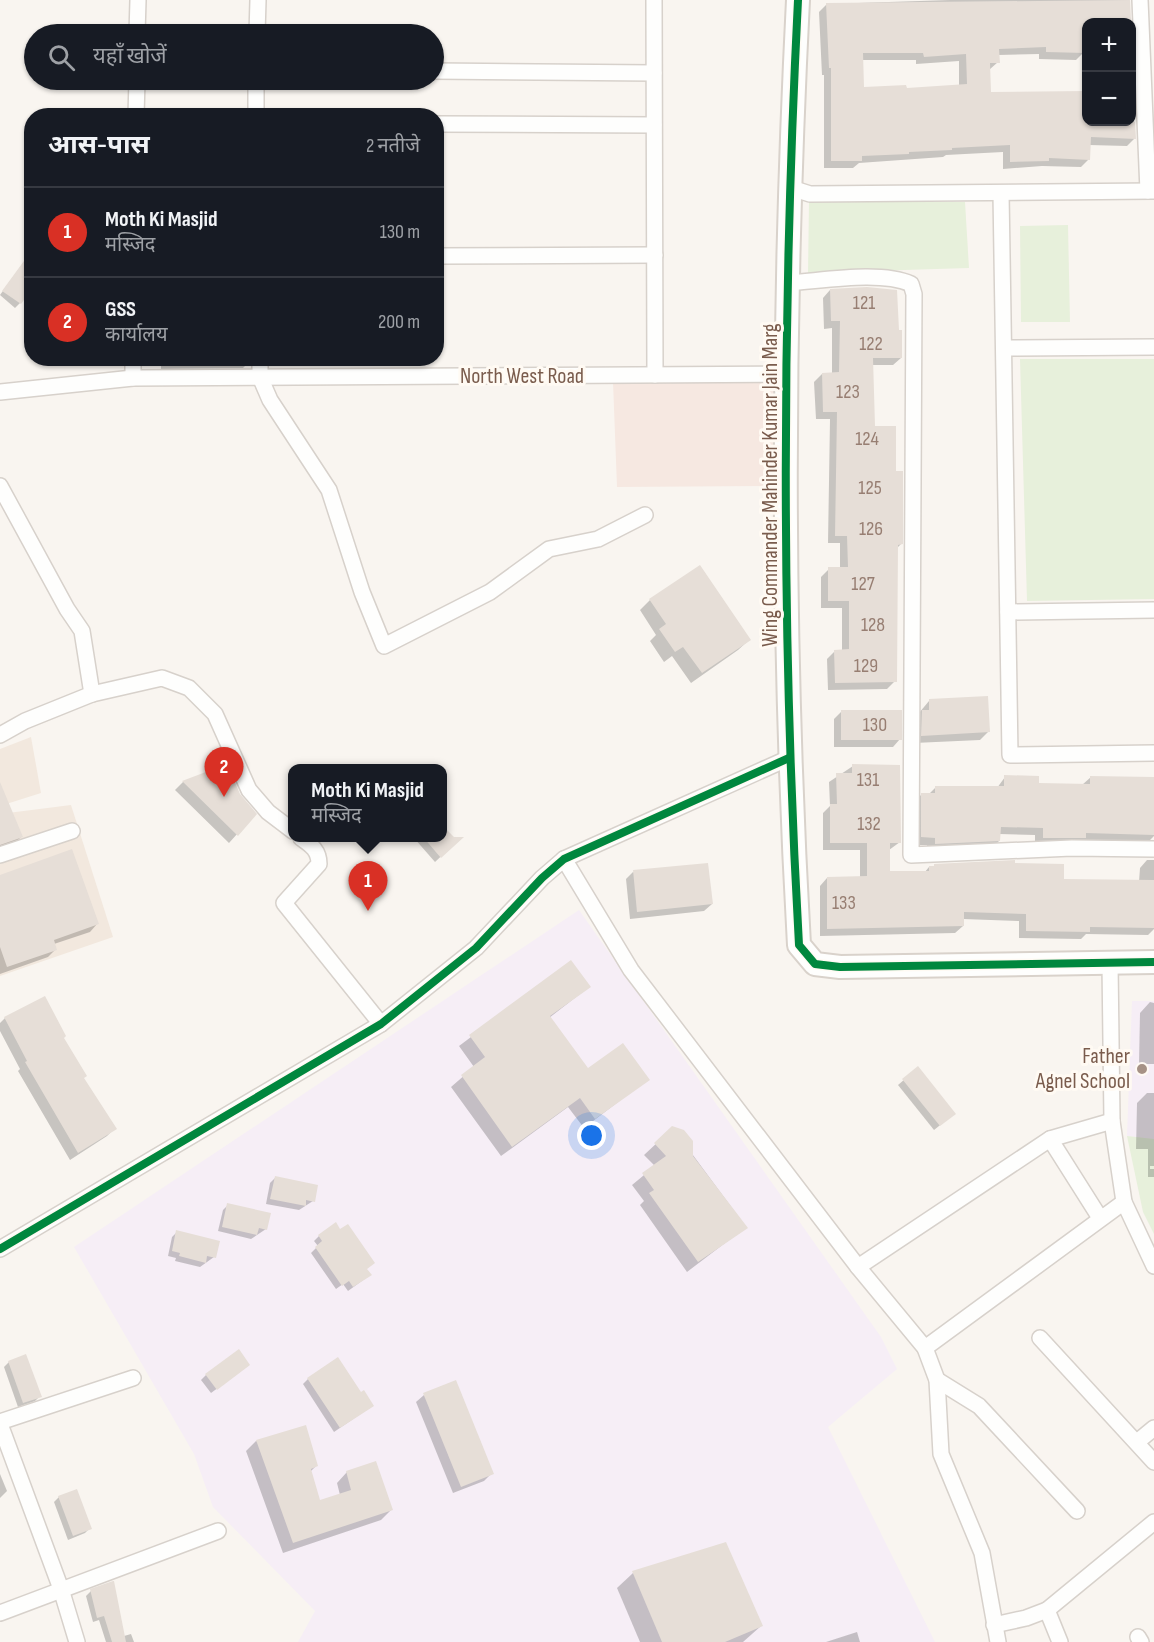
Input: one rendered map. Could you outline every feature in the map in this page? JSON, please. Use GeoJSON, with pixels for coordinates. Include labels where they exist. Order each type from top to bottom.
{"type":"FeatureCollection","features":[{"type":"Feature","properties":{"kind":"street"},"geometry":{"type":"LineString","coordinates":[[137,24],[138,0]]}},
{"type":"Feature","properties":{"kind":"street"},"geometry":{"type":"LineString","coordinates":[[257,24],[258,0]]}},
{"type":"Feature","properties":{"kind":"street"},"geometry":{"type":"LineString","coordinates":[[654,0],[655,375]]}},
{"type":"Feature","properties":{"kind":"street","name":"Wing Commander Mahinder Kumar Jain Marg"},"geometry":{"type":"LineString","coordinates":[[798,0],[789,187],[787,374],[789,758],[799,945],[815,964],[840,967],[1110,963]]}},
{"type":"Feature","properties":{"kind":"street"},"geometry":{"type":"LineString","coordinates":[[789,187],[810,194],[1151,191],[1140,0]]}},
{"type":"Feature","properties":{"kind":"street"},"geometry":{"type":"LineString","coordinates":[[444,71],[654,73]]}},
{"type":"Feature","properties":{"kind":"street"},"geometry":{"type":"LineString","coordinates":[[136,108],[137,90]]}},
{"type":"Feature","properties":{"kind":"street"},"geometry":{"type":"LineString","coordinates":[[256,90],[256,108]]}},
{"type":"Feature","properties":{"kind":"street"},"geometry":{"type":"LineString","coordinates":[[444,124],[654,125]]}},
{"type":"Feature","properties":{"kind":"street"},"geometry":{"type":"LineString","coordinates":[[1001,193],[1010,755],[1154,753]]}},
{"type":"Feature","properties":{"kind":"street"},"geometry":{"type":"LineString","coordinates":[[444,256],[655,255]]}},
{"type":"Feature","properties":{"kind":"street"},"geometry":{"type":"LineString","coordinates":[[788,283],[843,279],[899,279],[911,284],[914,294],[911,855],[1072,848],[1154,849]]}},
{"type":"Feature","properties":{"kind":"street"},"geometry":{"type":"LineString","coordinates":[[1004,348],[1154,346]]}},
{"type":"Feature","properties":{"kind":"street"},"geometry":{"type":"LineString","coordinates":[[133,378],[134,366]]}},
{"type":"Feature","properties":{"kind":"street"},"geometry":{"type":"LineString","coordinates":[[260,366],[260,378],[282,421],[329,490],[362,592],[384,646],[490,592],[549,549],[598,539],[645,515]]}},
{"type":"Feature","properties":{"kind":"street","name":"North West Road"},"geometry":{"type":"LineString","coordinates":[[0,392],[133,378],[787,374]]}},
{"type":"Feature","properties":{"kind":"street"},"geometry":{"type":"LineString","coordinates":[[0,486],[67,609],[82,631],[92,694]]}},
{"type":"Feature","properties":{"kind":"street"},"geometry":{"type":"LineString","coordinates":[[1008,612],[1154,610]]}},
{"type":"Feature","properties":{"kind":"street"},"geometry":{"type":"LineString","coordinates":[[0,735],[25,721],[92,694],[162,678],[189,688],[206,704],[223,726],[249,790],[268,812],[288,827]]}},
{"type":"Feature","properties":{"kind":"street"},"geometry":{"type":"LineString","coordinates":[[0,1249],[381,1024],[476,948],[542,878],[564,859],[789,758]]}},
{"type":"Feature","properties":{"kind":"street"},"geometry":{"type":"LineString","coordinates":[[0,855],[72,831]]}},
{"type":"Feature","properties":{"kind":"street"},"geometry":{"type":"LineString","coordinates":[[307,842],[319,855],[319,864],[284,903],[381,1024]]}},
{"type":"Feature","properties":{"kind":"street"},"geometry":{"type":"LineString","coordinates":[[564,859],[631,970],[858,1267],[925,1348],[937,1380],[941,1455],[982,1553],[998,1642]]}},
{"type":"Feature","properties":{"kind":"street"},"geometry":{"type":"LineString","coordinates":[[1154,963],[1110,963],[1112,1121],[1124,1202],[1154,1266]]}},
{"type":"Feature","properties":{"kind":"street"},"geometry":{"type":"LineString","coordinates":[[858,1267],[1050,1139],[1112,1121]]}},
{"type":"Feature","properties":{"kind":"street"},"geometry":{"type":"LineString","coordinates":[[1050,1139],[1100,1218]]}},
{"type":"Feature","properties":{"kind":"street"},"geometry":{"type":"LineString","coordinates":[[925,1348],[1124,1202]]}},
{"type":"Feature","properties":{"kind":"street"},"geometry":{"type":"LineString","coordinates":[[1040,1338],[1154,1462]]}},
{"type":"Feature","properties":{"kind":"street"},"geometry":{"type":"LineString","coordinates":[[77,1642],[61,1589],[0,1423],[133,1378]]}},
{"type":"Feature","properties":{"kind":"street"},"geometry":{"type":"LineString","coordinates":[[937,1380],[979,1406],[1077,1511]]}},
{"type":"Feature","properties":{"kind":"street"},"geometry":{"type":"LineString","coordinates":[[1137,1442],[1154,1428]]}},
{"type":"Feature","properties":{"kind":"street"},"geometry":{"type":"LineString","coordinates":[[994,1625],[1026,1618],[1047,1610],[1154,1522]]}},
{"type":"Feature","properties":{"kind":"street"},"geometry":{"type":"LineString","coordinates":[[0,1612],[218,1531]]}},
{"type":"Feature","properties":{"kind":"street"},"geometry":{"type":"LineString","coordinates":[[1047,1610],[1060,1642]]}},
{"type":"Feature","properties":{"kind":"shaded area"},"geometry":{"type":"Polygon","coordinates":[[[613,382],[777,382],[775,486],[617,487],[613,382]]]}},
{"type":"Feature","properties":{"kind":"shaded area"},"geometry":{"type":"Polygon","coordinates":[[[31,737],[41,793],[0,806],[0,749],[31,737]]]}},
{"type":"Feature","properties":{"kind":"shaded area"},"geometry":{"type":"Polygon","coordinates":[[[71,805],[113,937],[0,976],[0,814],[71,805]]]}},
{"type":"Feature","properties":{"kind":"shaded area"},"geometry":{"type":"Polygon","coordinates":[[[579,910],[881,1337],[897,1369],[828,1427],[935,1642],[298,1642],[315,1611],[213,1507],[194,1454],[74,1247],[579,910]]]}},
{"type":"Feature","properties":{"kind":"shaded area","name":"Father Agnel School"},"geometry":{"type":"Polygon","coordinates":[[[1132,1001],[1154,1001],[1154,1139],[1127,1136],[1132,1001]]]}},
{"type":"Feature","properties":{"kind":"green space"},"geometry":{"type":"Polygon","coordinates":[[[809,202],[965,202],[969,268],[808,273],[809,202]]]}},
{"type":"Feature","properties":{"kind":"green space"},"geometry":{"type":"Polygon","coordinates":[[[1068,225],[1070,322],[1021,322],[1020,226],[1068,225]]]}},
{"type":"Feature","properties":{"kind":"green space"},"geometry":{"type":"Polygon","coordinates":[[[1020,359],[1154,359],[1154,599],[1027,601],[1020,359]]]}},
{"type":"Feature","properties":{"kind":"green space"},"geometry":{"type":"Polygon","coordinates":[[[1127,1136],[1154,1139],[1154,1234],[1143,1212],[1127,1136]]]}},
{"type":"Feature","properties":{"kind":"building"},"geometry":{"type":"Polygon","coordinates":[[[1130,0],[1131,18],[1082,18],[1082,53],[1046,52],[1046,47],[999,49],[1000,63],[990,63],[991,92],[1082,91],[1082,126],[1135,126],[1136,139],[1091,137],[1090,160],[1049,158],[1049,161],[1010,162],[1010,145],[862,156],[862,161],[831,161],[831,68],[829,68],[826,3],[1130,0]],[[863,53],[864,87],[906,85],[907,88],[967,84],[966,54],[924,57],[923,53],[863,53]]]}},
{"type":"Feature","properties":{"kind":"building"},"geometry":{"type":"Polygon","coordinates":[[[24,261],[24,300],[21,304],[2,291],[24,261]]]}},
{"type":"Feature","properties":{"kind":"building"},"geometry":{"type":"Polygon","coordinates":[[[867,287],[897,290],[899,330],[902,330],[902,358],[873,358],[875,426],[896,426],[896,471],[903,471],[903,544],[898,545],[897,682],[835,683],[834,650],[849,649],[849,601],[828,601],[828,567],[848,567],[847,536],[835,536],[837,412],[823,412],[822,373],[839,372],[840,321],[831,321],[830,289],[867,287]]]}},
{"type":"Feature","properties":{"kind":"building"},"geometry":{"type":"Polygon","coordinates":[[[700,565],[751,640],[702,673],[683,647],[675,652],[659,629],[666,624],[649,599],[700,565]]]}},
{"type":"Feature","properties":{"kind":"building"},"geometry":{"type":"Polygon","coordinates":[[[988,696],[990,732],[921,736],[922,710],[929,710],[929,699],[988,696]]]}},
{"type":"Feature","properties":{"kind":"building"},"geometry":{"type":"Polygon","coordinates":[[[841,710],[902,710],[902,740],[841,740],[841,710]]]}},
{"type":"Feature","properties":{"kind":"building"},"geometry":{"type":"Polygon","coordinates":[[[227,764],[240,794],[257,814],[238,836],[182,781],[227,764]]]}},
{"type":"Feature","properties":{"kind":"building"},"geometry":{"type":"Polygon","coordinates":[[[852,764],[900,765],[901,843],[890,843],[890,871],[929,871],[929,866],[934,866],[934,864],[1015,860],[1015,863],[1064,864],[1064,879],[1154,880],[1154,928],[1090,927],[1090,932],[1026,931],[1026,914],[964,912],[964,926],[827,929],[827,877],[867,876],[867,843],[830,843],[830,804],[837,804],[836,773],[852,773],[852,764]]]}},
{"type":"Feature","properties":{"kind":"building"},"geometry":{"type":"Polygon","coordinates":[[[1004,775],[1039,776],[1039,783],[1090,784],[1090,776],[1154,777],[1154,835],[1086,833],[1086,838],[1043,838],[1043,828],[1001,827],[1000,841],[935,844],[935,838],[921,837],[921,793],[935,793],[935,786],[1004,786],[1004,775]]]}},
{"type":"Feature","properties":{"kind":"building"},"geometry":{"type":"Polygon","coordinates":[[[0,782],[23,837],[0,845],[0,782]]]}},
{"type":"Feature","properties":{"kind":"building"},"geometry":{"type":"Polygon","coordinates":[[[447,830],[454,837],[464,837],[441,858],[427,842],[447,842],[447,830]]]}},
{"type":"Feature","properties":{"kind":"building"},"geometry":{"type":"Polygon","coordinates":[[[72,849],[99,924],[54,940],[57,950],[7,967],[0,947],[0,875],[72,849]]]}},
{"type":"Feature","properties":{"kind":"building"},"geometry":{"type":"Polygon","coordinates":[[[708,863],[713,904],[637,912],[633,870],[708,863]]]}},
{"type":"Feature","properties":{"kind":"building"},"geometry":{"type":"Polygon","coordinates":[[[571,960],[591,987],[550,1016],[588,1068],[623,1043],[650,1080],[595,1119],[580,1098],[512,1147],[461,1075],[485,1057],[469,1035],[571,960]]]}},
{"type":"Feature","properties":{"kind":"building"},"geometry":{"type":"Polygon","coordinates":[[[45,996],[66,1036],[64,1038],[87,1076],[84,1078],[117,1129],[78,1153],[25,1062],[27,1061],[4,1017],[45,996]]]}},
{"type":"Feature","properties":{"kind":"building"},"geometry":{"type":"Polygon","coordinates":[[[918,1066],[956,1114],[940,1126],[902,1079],[918,1066]]]}},
{"type":"Feature","properties":{"kind":"building"},"geometry":{"type":"Polygon","coordinates":[[[672,1126],[684,1130],[693,1141],[693,1156],[748,1228],[698,1262],[649,1193],[654,1190],[642,1173],[666,1156],[654,1143],[672,1126]]]}},
{"type":"Feature","properties":{"kind":"building"},"geometry":{"type":"Polygon","coordinates":[[[275,1176],[318,1185],[315,1202],[306,1200],[306,1206],[270,1199],[275,1176]]]}},
{"type":"Feature","properties":{"kind":"building"},"geometry":{"type":"Polygon","coordinates":[[[227,1203],[271,1213],[267,1230],[259,1228],[257,1235],[222,1227],[227,1203]]]}},
{"type":"Feature","properties":{"kind":"building"},"geometry":{"type":"Polygon","coordinates":[[[336,1222],[340,1229],[348,1224],[375,1263],[367,1269],[372,1275],[353,1287],[349,1281],[342,1286],[315,1247],[322,1241],[318,1235],[336,1222]]]}},
{"type":"Feature","properties":{"kind":"building"},"geometry":{"type":"Polygon","coordinates":[[[176,1230],[220,1241],[216,1258],[207,1256],[206,1263],[179,1256],[180,1253],[172,1251],[176,1230]]]}},
{"type":"Feature","properties":{"kind":"building"},"geometry":{"type":"Polygon","coordinates":[[[239,1349],[250,1365],[217,1390],[205,1374],[239,1349]]]}},
{"type":"Feature","properties":{"kind":"building"},"geometry":{"type":"Polygon","coordinates":[[[26,1354],[42,1397],[23,1403],[8,1361],[26,1354]]]}},
{"type":"Feature","properties":{"kind":"building"},"geometry":{"type":"Polygon","coordinates":[[[338,1357],[361,1392],[364,1390],[374,1406],[340,1428],[307,1378],[338,1357]]]}},
{"type":"Feature","properties":{"kind":"building"},"geometry":{"type":"Polygon","coordinates":[[[456,1380],[494,1474],[461,1487],[423,1393],[456,1380]]]}},
{"type":"Feature","properties":{"kind":"building"},"geometry":{"type":"Polygon","coordinates":[[[306,1425],[318,1466],[311,1469],[320,1500],[351,1490],[346,1471],[376,1461],[393,1510],[293,1543],[256,1440],[306,1425]]]}},
{"type":"Feature","properties":{"kind":"building"},"geometry":{"type":"Polygon","coordinates":[[[77,1489],[92,1529],[73,1536],[58,1496],[77,1489]]]}},
{"type":"Feature","properties":{"kind":"building"},"geometry":{"type":"Polygon","coordinates":[[[726,1542],[763,1626],[725,1642],[662,1642],[632,1571],[726,1542]]]}},
{"type":"Feature","properties":{"kind":"building"},"geometry":{"type":"Polygon","coordinates":[[[114,1581],[126,1642],[112,1642],[104,1616],[97,1618],[90,1589],[114,1581]]]}},
{"type":"Feature","properties":{"kind":"cycle path"},"geometry":{"type":"LineString","coordinates":[[798,0],[789,236],[786,472],[789,709],[799,945],[815,964],[840,967],[1154,962]]}},
{"type":"Feature","properties":{"kind":"cycle path"},"geometry":{"type":"LineString","coordinates":[[0,1249],[381,1024],[476,948],[542,878],[564,859],[789,758]]}},
{"type":"Feature","properties":{"kind":"place","name":"GSS"},"geometry":{"type":"Point","coordinates":[224,797]}},
{"type":"Feature","properties":{"kind":"place","name":"Moth Ki Masjid"},"geometry":{"type":"Point","coordinates":[368,911]}},
{"type":"Feature","properties":{"kind":"place","name":"Father Agnel School"},"geometry":{"type":"Point","coordinates":[1142,1069]}}]}
